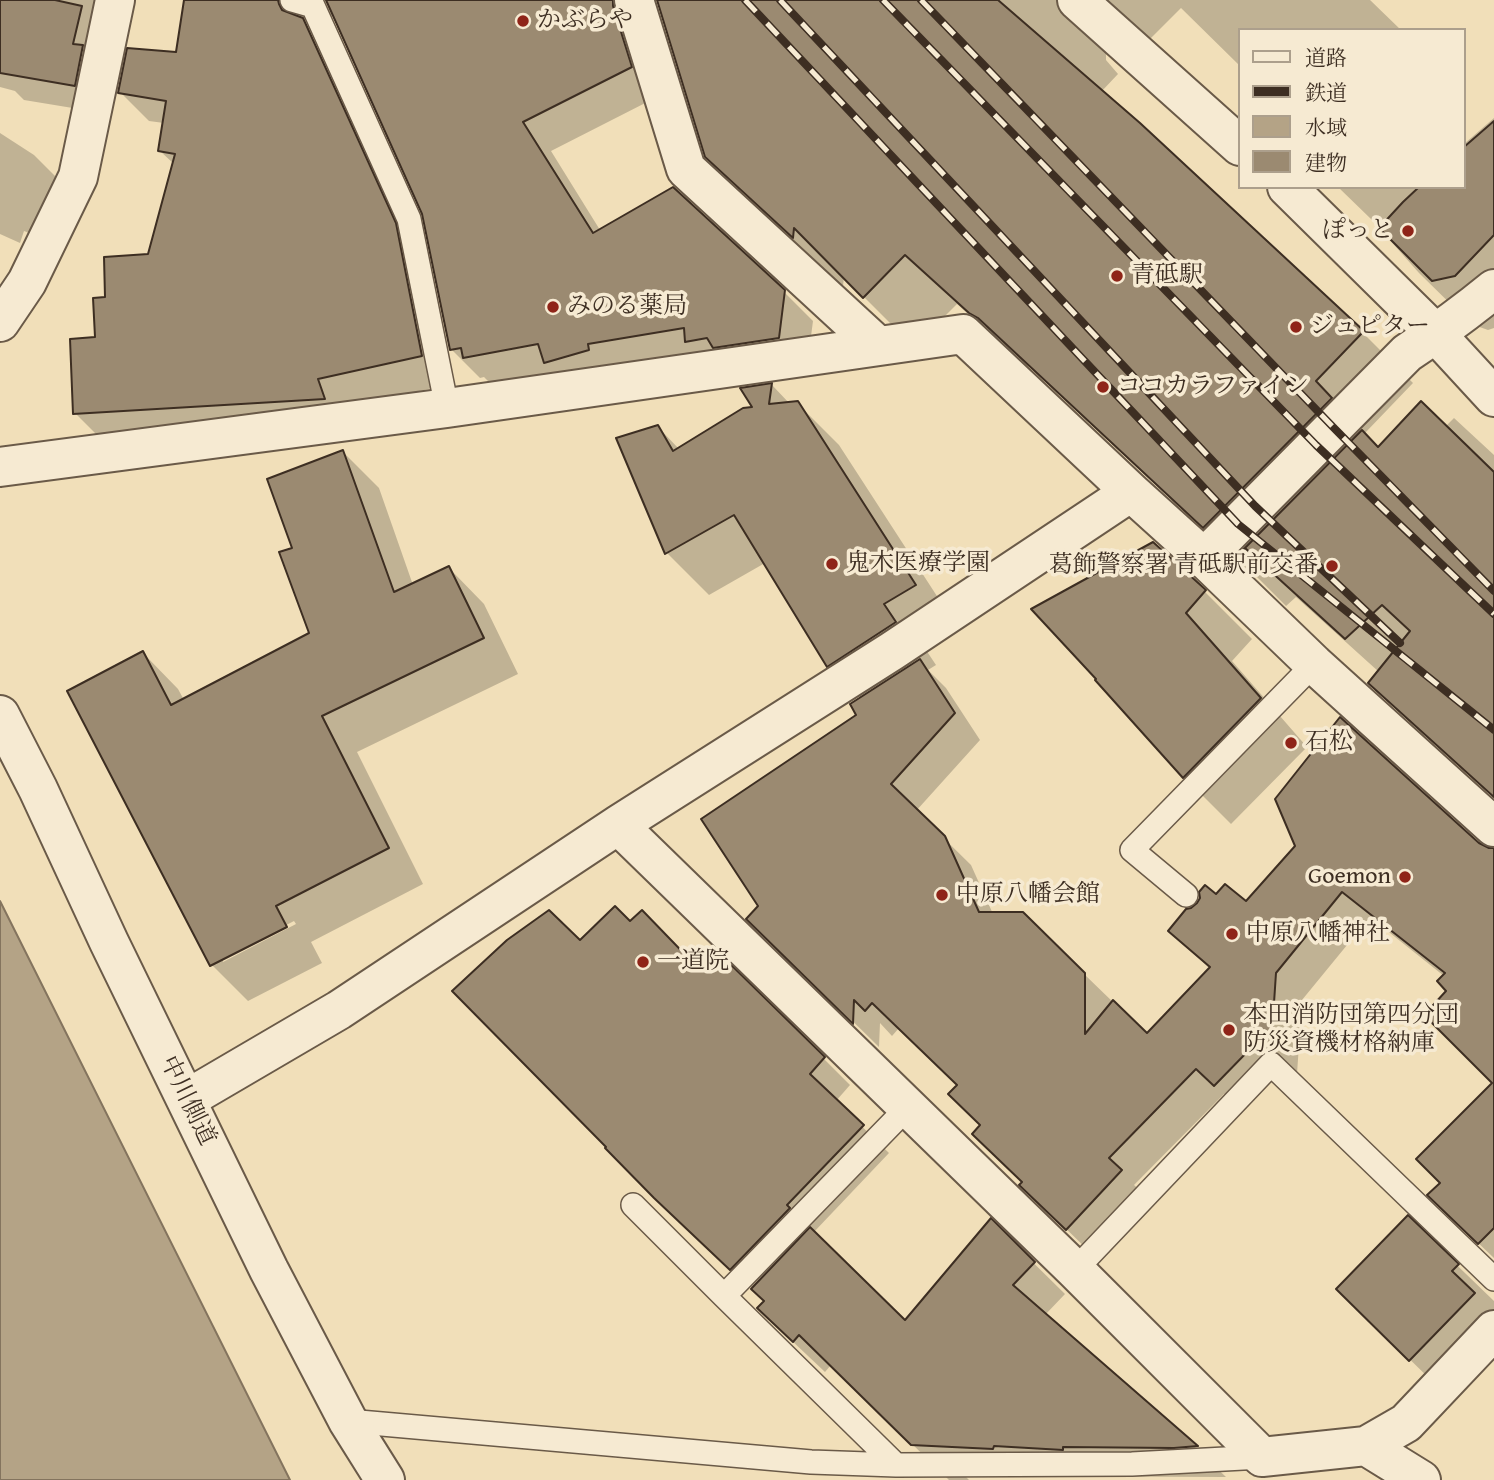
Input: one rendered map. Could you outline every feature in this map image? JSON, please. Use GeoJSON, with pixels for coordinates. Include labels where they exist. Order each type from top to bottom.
{"type":"FeatureCollection","features":[{"type":"Feature","properties":{"kind":"street"},"geometry":{"type":"LineString","coordinates":[[0,323],[27,282],[79,177],[115,0]]}},
{"type":"Feature","properties":{"kind":"street"},"geometry":{"type":"LineString","coordinates":[[634,0],[686,169],[878,346]]}},
{"type":"Feature","properties":{"kind":"street"},"geometry":{"type":"LineString","coordinates":[[1077,0],[1238,143]]}},
{"type":"Feature","properties":{"kind":"street"},"geometry":{"type":"LineString","coordinates":[[1289,189],[1436,334],[1494,397]]}},
{"type":"Feature","properties":{"kind":"street"},"geometry":{"type":"LineString","coordinates":[[1204,558],[1407,353],[1472,308],[1494,289]]}},
{"type":"Feature","properties":{"kind":"street"},"geometry":{"type":"LineString","coordinates":[[0,467],[447,408],[962,334],[1314,664],[1494,827]]}},
{"type":"Feature","properties":{"kind":"street"},"geometry":{"type":"LineString","coordinates":[[187,1099],[340,1010],[618,825],[892,651],[1131,492]]}},
{"type":"Feature","properties":{"kind":"street","name":"中川側道"},"geometry":{"type":"LineString","coordinates":[[0,715],[269,1270],[348,1421],[385,1480]]}},
{"type":"Feature","properties":{"kind":"street"},"geometry":{"type":"LineString","coordinates":[[618,825],[1075,1270],[1262,1457],[1366,1446],[1406,1423],[1494,1330]]}},
{"type":"Feature","properties":{"kind":"street"},"geometry":{"type":"LineString","coordinates":[[1366,1446],[1421,1480]]}},
{"type":"Feature","properties":{"kind":"lane"},"geometry":{"type":"LineString","coordinates":[[292,0],[313,6],[409,219],[447,408]]}},
{"type":"Feature","properties":{"kind":"lane"},"geometry":{"type":"LineString","coordinates":[[1186,895],[1132,850],[1314,664]]}},
{"type":"Feature","properties":{"kind":"lane"},"geometry":{"type":"LineString","coordinates":[[1075,1270],[1271,1064],[1494,1279]]}},
{"type":"Feature","properties":{"kind":"lane"},"geometry":{"type":"LineString","coordinates":[[724,1296],[907,1108]]}},
{"type":"Feature","properties":{"kind":"lane"},"geometry":{"type":"LineString","coordinates":[[633,1205],[896,1465]]}},
{"type":"Feature","properties":{"kind":"lane"},"geometry":{"type":"LineString","coordinates":[[348,1421],[811,1462],[1129,1472],[1262,1457]]}},
{"type":"Feature","properties":{"kind":"water"},"geometry":{"type":"Polygon","coordinates":[[[0,901],[6,913],[290,1480],[0,1480],[0,901]]]}},
{"type":"Feature","properties":{"kind":"building"},"geometry":{"type":"Polygon","coordinates":[[[0,0],[55,0],[82,6],[73,44],[83,45],[75,86],[0,73],[0,0]]]}},
{"type":"Feature","properties":{"kind":"building"},"geometry":{"type":"Polygon","coordinates":[[[184,0],[278,0],[282,10],[303,18],[396,223],[422,356],[318,379],[325,399],[73,414],[70,339],[95,337],[93,298],[105,297],[104,257],[148,254],[175,154],[158,151],[166,101],[118,93],[127,48],[176,52],[184,0]]]}},
{"type":"Feature","properties":{"kind":"building"},"geometry":{"type":"Polygon","coordinates":[[[326,0],[613,0],[632,67],[523,122],[593,233],[673,187],[785,290],[779,338],[713,348],[707,338],[685,342],[684,328],[588,344],[589,350],[544,363],[538,344],[463,358],[461,348],[450,350],[422,214],[326,0]]]}},
{"type":"Feature","properties":{"kind":"building","name":"青砥駅"},"geometry":{"type":"Polygon","coordinates":[[[657,0],[998,0],[1140,123],[1364,331],[1316,381],[1332,398],[1203,528],[978,318],[905,255],[863,298],[794,228],[793,238],[705,157],[657,0]]]}},
{"type":"Feature","properties":{"kind":"building"},"geometry":{"type":"Polygon","coordinates":[[[1494,121],[1494,235],[1455,276],[1432,281],[1379,228],[1417,189],[1466,189],[1466,145],[1494,121]]]}},
{"type":"Feature","properties":{"kind":"building"},"geometry":{"type":"Polygon","coordinates":[[[772,383],[769,404],[798,401],[916,585],[884,604],[896,622],[827,667],[734,515],[665,554],[616,438],[658,425],[673,451],[743,408],[752,407],[740,388],[772,383]]]}},
{"type":"Feature","properties":{"kind":"building"},"geometry":{"type":"Polygon","coordinates":[[[1421,401],[1494,472],[1494,797],[1368,683],[1410,631],[1382,605],[1345,639],[1245,548],[1235,558],[1362,430],[1378,447],[1421,401]]]}},
{"type":"Feature","properties":{"kind":"building"},"geometry":{"type":"Polygon","coordinates":[[[343,450],[394,592],[449,566],[484,638],[322,716],[389,848],[276,906],[287,927],[210,966],[67,691],[143,651],[171,705],[309,633],[279,552],[292,548],[267,479],[343,450]]]}},
{"type":"Feature","properties":{"kind":"building"},"geometry":{"type":"Polygon","coordinates":[[[1153,542],[1206,590],[1186,613],[1261,698],[1183,778],[1031,609],[1153,542]]]}},
{"type":"Feature","properties":{"kind":"building"},"geometry":{"type":"Polygon","coordinates":[[[920,659],[955,713],[891,784],[945,836],[979,912],[1023,912],[1085,973],[1085,1034],[1113,1000],[1147,1033],[1210,967],[1168,931],[1186,909],[1197,903],[1199,892],[1205,885],[1216,894],[1225,884],[1246,901],[1295,846],[1275,799],[1340,717],[1479,843],[1494,848],[1494,1228],[1478,1244],[1427,1195],[1440,1183],[1416,1159],[1492,1083],[1424,1015],[1446,991],[1437,981],[1445,973],[1342,892],[1276,973],[1271,1048],[1252,1047],[1214,1086],[1196,1069],[1109,1158],[1122,1170],[1066,1230],[1019,1185],[1022,1182],[972,1134],[980,1125],[948,1094],[957,1085],[872,1003],[865,1011],[854,1000],[853,1024],[746,919],[758,906],[701,819],[856,715],[850,704],[920,659]]]}},
{"type":"Feature","properties":{"kind":"building"},"geometry":{"type":"Polygon","coordinates":[[[615,906],[630,921],[642,910],[700,970],[717,951],[825,1057],[810,1074],[864,1125],[787,1205],[790,1208],[730,1270],[654,1198],[452,991],[507,940],[549,910],[580,940],[615,906]]]}},
{"type":"Feature","properties":{"kind":"building"},"geometry":{"type":"Polygon","coordinates":[[[1408,1215],[1459,1264],[1452,1271],[1475,1293],[1409,1361],[1336,1289],[1408,1215]]]}},
{"type":"Feature","properties":{"kind":"building"},"geometry":{"type":"Polygon","coordinates":[[[991,1218],[1035,1262],[1013,1285],[1198,1446],[1063,1447],[1063,1450],[911,1445],[799,1335],[793,1342],[757,1308],[764,1301],[751,1289],[810,1227],[905,1320],[991,1218]]]}},
{"type":"Feature","properties":{"kind":"railway"},"geometry":{"type":"LineString","coordinates":[[745,0],[1238,524],[1494,730]]}},
{"type":"Feature","properties":{"kind":"railway"},"geometry":{"type":"LineString","coordinates":[[780,0],[1255,506],[1400,643]]}},
{"type":"Feature","properties":{"kind":"railway"},"geometry":{"type":"LineString","coordinates":[[883,0],[1316,445],[1494,614]]}},
{"type":"Feature","properties":{"kind":"railway"},"geometry":{"type":"LineString","coordinates":[[921,0],[1494,591]]}},
{"type":"Feature","properties":{"kind":"place","name":"かぶらや"},"geometry":{"type":"Point","coordinates":[523,21]}},
{"type":"Feature","properties":{"kind":"place","name":"ぽっと"},"geometry":{"type":"Point","coordinates":[1408,231]}},
{"type":"Feature","properties":{"kind":"place","name":"青砥駅"},"geometry":{"type":"Point","coordinates":[1117,276]}},
{"type":"Feature","properties":{"kind":"place","name":"みのる薬局"},"geometry":{"type":"Point","coordinates":[553,307]}},
{"type":"Feature","properties":{"kind":"place","name":"ジュピター"},"geometry":{"type":"Point","coordinates":[1296,327]}},
{"type":"Feature","properties":{"kind":"place","name":"ココカラファイン"},"geometry":{"type":"Point","coordinates":[1103,387]}},
{"type":"Feature","properties":{"kind":"place","name":"鬼木医療学園"},"geometry":{"type":"Point","coordinates":[832,564]}},
{"type":"Feature","properties":{"kind":"place","name":"葛飾警察署 青砥駅前交番"},"geometry":{"type":"Point","coordinates":[1332,566]}},
{"type":"Feature","properties":{"kind":"place","name":"石松"},"geometry":{"type":"Point","coordinates":[1291,743]}},
{"type":"Feature","properties":{"kind":"place","name":"Goemon"},"geometry":{"type":"Point","coordinates":[1405,877]}},
{"type":"Feature","properties":{"kind":"place","name":"中原八幡会館"},"geometry":{"type":"Point","coordinates":[942,895]}},
{"type":"Feature","properties":{"kind":"place","name":"中原八幡神社"},"geometry":{"type":"Point","coordinates":[1232,934]}},
{"type":"Feature","properties":{"kind":"place","name":"一道院"},"geometry":{"type":"Point","coordinates":[643,962]}},
{"type":"Feature","properties":{"kind":"place","name":"本田消防団第四分団 防災資機材格納庫"},"geometry":{"type":"Point","coordinates":[1229,1030]}}]}
